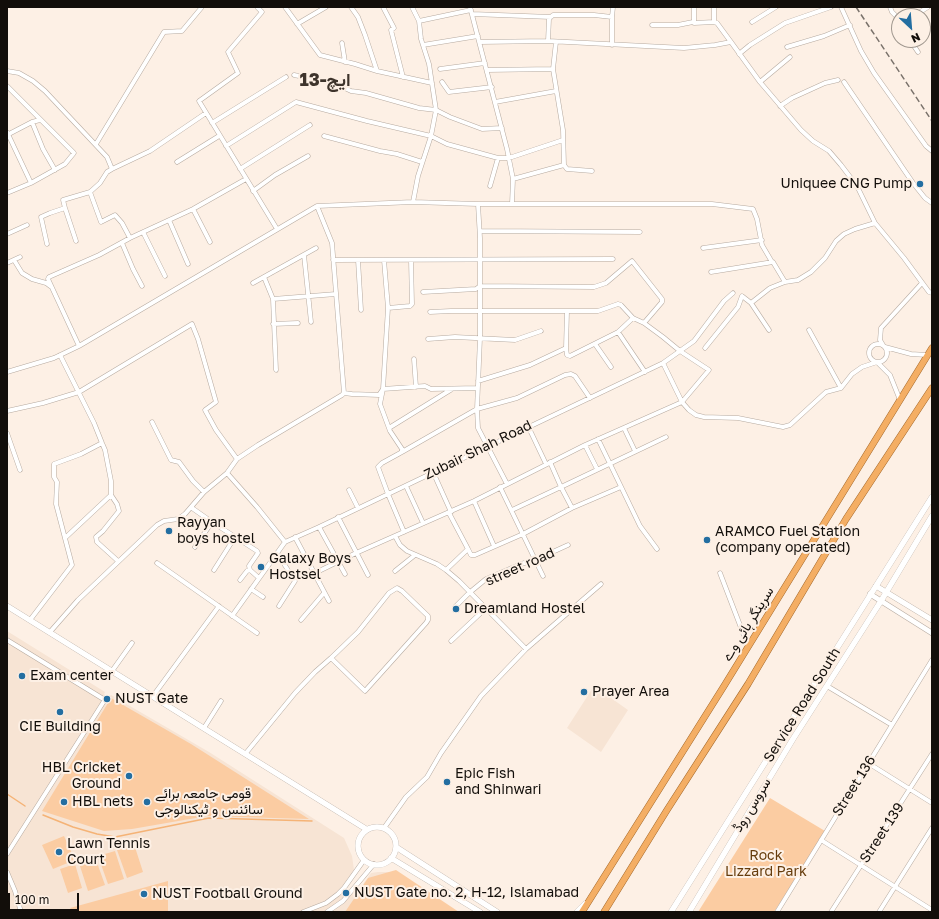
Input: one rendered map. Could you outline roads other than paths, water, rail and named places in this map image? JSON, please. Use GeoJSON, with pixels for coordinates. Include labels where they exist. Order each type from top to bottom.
{"type":"FeatureCollection","features":[{"type":"Feature","properties":{"kind":"highway","name":"سرینگر ہائی وے"},"geometry":{"type":"LineString","coordinates":[[582,912],[932,348]]}},
{"type":"Feature","properties":{"kind":"highway"},"geometry":{"type":"LineString","coordinates":[[604,912],[666,810],[748,684],[846,519],[932,388]]}},
{"type":"Feature","properties":{"kind":"main road","name":"Service Road South"},"geometry":{"type":"LineString","coordinates":[[673,911],[932,497]]}},
{"type":"Feature","properties":{"kind":"main road","name":"سروس روڈ"},"geometry":{"type":"LineString","coordinates":[[689,912],[793,739],[886,593],[932,516]]}},
{"type":"Feature","properties":{"kind":"main road"},"geometry":{"type":"LineString","coordinates":[[7,606],[246,753],[366,829]]}},
{"type":"Feature","properties":{"kind":"main road"},"geometry":{"type":"LineString","coordinates":[[372,827],[384,828],[393,836],[396,847],[391,858],[386,862],[374,864],[364,860],[359,852],[358,843],[362,833],[366,829],[372,827]]}},
{"type":"Feature","properties":{"kind":"main road"},"geometry":{"type":"LineString","coordinates":[[396,847],[497,912]]}},
{"type":"Feature","properties":{"kind":"main road"},"geometry":{"type":"LineString","coordinates":[[391,858],[480,912]]}},
{"type":"Feature","properties":{"kind":"main road"},"geometry":{"type":"LineString","coordinates":[[577,912],[588,902]]}},
{"type":"Feature","properties":{"kind":"street"},"geometry":{"type":"LineString","coordinates":[[96,144],[164,32],[182,31],[202,7]]}},
{"type":"Feature","properties":{"kind":"street"},"geometry":{"type":"LineString","coordinates":[[257,7],[262,12],[228,52],[238,73],[199,102],[277,230]]}},
{"type":"Feature","properties":{"kind":"street"},"geometry":{"type":"LineString","coordinates":[[285,7],[320,56],[377,71],[432,83]]}},
{"type":"Feature","properties":{"kind":"street"},"geometry":{"type":"LineString","coordinates":[[297,24],[326,7]]}},
{"type":"Feature","properties":{"kind":"street"},"geometry":{"type":"LineString","coordinates":[[351,7],[358,17],[377,71]]}},
{"type":"Feature","properties":{"kind":"street"},"geometry":{"type":"LineString","coordinates":[[383,7],[394,28],[391,30],[404,76]]}},
{"type":"Feature","properties":{"kind":"street"},"geometry":{"type":"LineString","coordinates":[[412,7],[419,21],[421,39],[429,64],[436,110],[431,136],[418,176],[413,202]]}},
{"type":"Feature","properties":{"kind":"street"},"geometry":{"type":"LineString","coordinates":[[612,45],[613,7]]}},
{"type":"Feature","properties":{"kind":"street"},"geometry":{"type":"LineString","coordinates":[[693,22],[694,7]]}},
{"type":"Feature","properties":{"kind":"street"},"geometry":{"type":"LineString","coordinates":[[714,7],[714,22]]}},
{"type":"Feature","properties":{"kind":"street"},"geometry":{"type":"LineString","coordinates":[[752,22],[776,7]]}},
{"type":"Feature","properties":{"kind":"street"},"geometry":{"type":"LineString","coordinates":[[739,54],[750,45],[785,23],[831,7]]}},
{"type":"Feature","properties":{"kind":"street"},"geometry":{"type":"LineString","coordinates":[[841,7],[861,51],[874,73],[926,146],[932,151]]}},
{"type":"Feature","properties":{"kind":"street"},"geometry":{"type":"LineString","coordinates":[[419,21],[471,10],[551,17],[553,15],[579,15],[612,18]]}},
{"type":"Feature","properties":{"kind":"street"},"geometry":{"type":"LineString","coordinates":[[471,10],[496,102],[509,158],[513,179],[512,204]]}},
{"type":"Feature","properties":{"kind":"street"},"geometry":{"type":"LineString","coordinates":[[548,41],[548,20],[551,17]]}},
{"type":"Feature","properties":{"kind":"street"},"geometry":{"type":"LineString","coordinates":[[652,25],[678,25],[693,22],[717,23],[760,82],[780,106],[801,130],[813,141],[829,151],[857,186],[875,223],[929,292],[932,293]]}},
{"type":"Feature","properties":{"kind":"street"},"geometry":{"type":"LineString","coordinates":[[787,47],[824,36],[850,25]]}},
{"type":"Feature","properties":{"kind":"street"},"geometry":{"type":"LineString","coordinates":[[423,45],[478,36]]}},
{"type":"Feature","properties":{"kind":"street"},"geometry":{"type":"LineString","coordinates":[[480,42],[548,41],[684,48],[730,42]]}},
{"type":"Feature","properties":{"kind":"street"},"geometry":{"type":"LineString","coordinates":[[556,42],[553,69],[564,140],[564,165],[567,169],[592,171]]}},
{"type":"Feature","properties":{"kind":"street"},"geometry":{"type":"LineString","coordinates":[[342,43],[345,62]]}},
{"type":"Feature","properties":{"kind":"street"},"geometry":{"type":"LineString","coordinates":[[915,48],[918,52]]}},
{"type":"Feature","properties":{"kind":"street"},"geometry":{"type":"LineString","coordinates":[[760,82],[790,57]]}},
{"type":"Feature","properties":{"kind":"street"},"geometry":{"type":"LineString","coordinates":[[440,69],[485,63]]}},
{"type":"Feature","properties":{"kind":"street"},"geometry":{"type":"LineString","coordinates":[[487,70],[553,69]]}},
{"type":"Feature","properties":{"kind":"street"},"geometry":{"type":"LineString","coordinates":[[7,70],[18,73],[33,81],[45,91],[96,144],[107,157],[112,169]]}},
{"type":"Feature","properties":{"kind":"street"},"geometry":{"type":"LineString","coordinates":[[294,75],[334,83],[351,91],[366,93],[419,108],[436,110],[450,118],[482,128],[502,128]]}},
{"type":"Feature","properties":{"kind":"street"},"geometry":{"type":"LineString","coordinates":[[212,123],[286,77]]}},
{"type":"Feature","properties":{"kind":"street"},"geometry":{"type":"LineString","coordinates":[[780,106],[792,98],[825,83],[838,80]]}},
{"type":"Feature","properties":{"kind":"street"},"geometry":{"type":"LineString","coordinates":[[442,82],[449,92],[492,87]]}},
{"type":"Feature","properties":{"kind":"street"},"geometry":{"type":"LineString","coordinates":[[844,82],[913,183],[925,198],[932,203]]}},
{"type":"Feature","properties":{"kind":"street"},"geometry":{"type":"LineString","coordinates":[[7,86],[74,153],[65,164],[31,183],[7,193]]}},
{"type":"Feature","properties":{"kind":"street"},"geometry":{"type":"LineString","coordinates":[[496,102],[556,91]]}},
{"type":"Feature","properties":{"kind":"street"},"geometry":{"type":"LineString","coordinates":[[226,146],[296,102],[431,136],[447,144],[498,158],[509,158],[564,140]]}},
{"type":"Feature","properties":{"kind":"street"},"geometry":{"type":"LineString","coordinates":[[76,241],[65,208],[64,200],[90,192],[107,172],[150,151],[206,113]]}},
{"type":"Feature","properties":{"kind":"street"},"geometry":{"type":"LineString","coordinates":[[31,183],[7,134],[32,122],[40,120]]}},
{"type":"Feature","properties":{"kind":"street"},"geometry":{"type":"LineString","coordinates":[[32,122],[43,149],[54,170]]}},
{"type":"Feature","properties":{"kind":"street"},"geometry":{"type":"LineString","coordinates":[[240,169],[310,125]]}},
{"type":"Feature","properties":{"kind":"street"},"geometry":{"type":"LineString","coordinates":[[177,162],[219,136]]}},
{"type":"Feature","properties":{"kind":"street"},"geometry":{"type":"LineString","coordinates":[[324,136],[397,154],[422,162]]}},
{"type":"Feature","properties":{"kind":"street"},"geometry":{"type":"LineString","coordinates":[[254,191],[275,175],[308,156]]}},
{"type":"Feature","properties":{"kind":"street"},"geometry":{"type":"LineString","coordinates":[[490,186],[498,158]]}},
{"type":"Feature","properties":{"kind":"street"},"geometry":{"type":"LineString","coordinates":[[513,179],[564,165]]}},
{"type":"Feature","properties":{"kind":"street"},"geometry":{"type":"LineString","coordinates":[[79,346],[48,279],[49,277],[193,209],[246,179]]}},
{"type":"Feature","properties":{"kind":"street"},"geometry":{"type":"LineString","coordinates":[[90,192],[101,222],[115,215],[122,223],[130,238]]}},
{"type":"Feature","properties":{"kind":"street"},"geometry":{"type":"LineString","coordinates":[[7,372],[54,358],[79,346],[317,206],[413,202],[478,204],[712,204],[753,209],[758,219],[762,245],[772,262],[775,263],[785,282]]}},
{"type":"Feature","properties":{"kind":"street"},"geometry":{"type":"LineString","coordinates":[[478,204],[480,231],[480,338],[477,388],[478,428],[507,484]]}},
{"type":"Feature","properties":{"kind":"street"},"geometry":{"type":"LineString","coordinates":[[317,206],[332,243],[344,393]]}},
{"type":"Feature","properties":{"kind":"street"},"geometry":{"type":"LineString","coordinates":[[48,244],[40,217],[65,208]]}},
{"type":"Feature","properties":{"kind":"street"},"geometry":{"type":"LineString","coordinates":[[193,209],[210,242]]}},
{"type":"Feature","properties":{"kind":"street"},"geometry":{"type":"LineString","coordinates":[[170,220],[188,264]]}},
{"type":"Feature","properties":{"kind":"street"},"geometry":{"type":"LineString","coordinates":[[751,304],[770,288],[785,282],[798,280],[812,272],[825,258],[836,241],[844,234],[875,223]]}},
{"type":"Feature","properties":{"kind":"street"},"geometry":{"type":"LineString","coordinates":[[7,234],[27,225]]}},
{"type":"Feature","properties":{"kind":"street"},"geometry":{"type":"LineString","coordinates":[[480,231],[640,232]]}},
{"type":"Feature","properties":{"kind":"street"},"geometry":{"type":"LineString","coordinates":[[143,232],[165,276]]}},
{"type":"Feature","properties":{"kind":"street"},"geometry":{"type":"LineString","coordinates":[[703,248],[762,240]]}},
{"type":"Feature","properties":{"kind":"street"},"geometry":{"type":"LineString","coordinates":[[122,243],[142,286]]}},
{"type":"Feature","properties":{"kind":"street"},"geometry":{"type":"LineString","coordinates":[[253,283],[316,248]]}},
{"type":"Feature","properties":{"kind":"street"},"geometry":{"type":"LineString","coordinates":[[304,255],[311,322]]}},
{"type":"Feature","properties":{"kind":"street"},"geometry":{"type":"LineString","coordinates":[[7,263],[20,257]]}},
{"type":"Feature","properties":{"kind":"street"},"geometry":{"type":"LineString","coordinates":[[334,260],[613,259]]}},
{"type":"Feature","properties":{"kind":"street"},"geometry":{"type":"LineString","coordinates":[[14,260],[22,273],[32,279],[46,283],[52,288]]}},
{"type":"Feature","properties":{"kind":"street"},"geometry":{"type":"LineString","coordinates":[[358,260],[361,310]]}},
{"type":"Feature","properties":{"kind":"street"},"geometry":{"type":"LineString","coordinates":[[384,260],[388,308],[383,390],[380,404],[389,428],[402,452]]}},
{"type":"Feature","properties":{"kind":"street"},"geometry":{"type":"LineString","coordinates":[[388,308],[410,306],[412,304],[412,260]]}},
{"type":"Feature","properties":{"kind":"street"},"geometry":{"type":"LineString","coordinates":[[423,292],[476,289],[480,286],[594,287],[606,283],[632,261],[662,299],[662,302],[644,323]]}},
{"type":"Feature","properties":{"kind":"street"},"geometry":{"type":"LineString","coordinates":[[711,272],[772,262]]}},
{"type":"Feature","properties":{"kind":"street"},"geometry":{"type":"LineString","coordinates":[[264,276],[273,299],[276,370]]}},
{"type":"Feature","properties":{"kind":"street"},"geometry":{"type":"LineString","coordinates":[[663,363],[682,402],[696,415],[704,417],[738,418],[782,427],[790,426],[826,392],[842,388],[852,374],[862,367],[881,362],[885,359],[887,351],[880,340],[881,328],[922,283]]}},
{"type":"Feature","properties":{"kind":"street","name":"Zubair Shah Road"},"geometry":{"type":"LineString","coordinates":[[285,542],[320,527],[486,446],[663,363],[694,341],[724,301],[733,293]]}},
{"type":"Feature","properties":{"kind":"street"},"geometry":{"type":"LineString","coordinates":[[273,299],[336,294]]}},
{"type":"Feature","properties":{"kind":"street"},"geometry":{"type":"LineString","coordinates":[[704,348],[738,307],[742,296],[751,304],[769,330]]}},
{"type":"Feature","properties":{"kind":"street"},"geometry":{"type":"LineString","coordinates":[[315,573],[338,561],[474,501],[585,445],[682,402],[708,370],[680,351],[644,323],[633,318],[621,305],[618,304],[598,311],[430,312]]}},
{"type":"Feature","properties":{"kind":"street"},"geometry":{"type":"LineString","coordinates":[[567,311],[566,348],[568,355],[570,356],[618,332],[633,318]]}},
{"type":"Feature","properties":{"kind":"street"},"geometry":{"type":"LineString","coordinates":[[273,324],[298,323]]}},
{"type":"Feature","properties":{"kind":"street"},"geometry":{"type":"LineString","coordinates":[[7,411],[43,403],[79,392],[192,324],[198,339],[216,402],[205,410],[216,430],[237,459]]}},
{"type":"Feature","properties":{"kind":"street"},"geometry":{"type":"LineString","coordinates":[[809,330],[842,388]]}},
{"type":"Feature","properties":{"kind":"street"},"geometry":{"type":"LineString","coordinates":[[428,339],[455,337],[515,340],[541,331]]}},
{"type":"Feature","properties":{"kind":"street"},"geometry":{"type":"LineString","coordinates":[[618,332],[645,372]]}},
{"type":"Feature","properties":{"kind":"street"},"geometry":{"type":"LineString","coordinates":[[595,344],[611,367]]}},
{"type":"Feature","properties":{"kind":"street"},"geometry":{"type":"LineString","coordinates":[[900,400],[890,375],[877,362],[870,358],[869,350],[875,345],[879,344],[911,354],[928,355]]}},
{"type":"Feature","properties":{"kind":"street"},"geometry":{"type":"LineString","coordinates":[[478,381],[530,365],[566,348]]}},
{"type":"Feature","properties":{"kind":"street"},"geometry":{"type":"LineString","coordinates":[[60,355],[79,392],[105,450],[112,481],[111,494],[119,511],[103,531],[96,537],[98,542],[118,561]]}},
{"type":"Feature","properties":{"kind":"street"},"geometry":{"type":"LineString","coordinates":[[414,359],[416,387]]}},
{"type":"Feature","properties":{"kind":"street"},"geometry":{"type":"LineString","coordinates":[[404,532],[378,467],[382,463],[477,409],[517,398],[565,375],[571,374],[575,376],[590,398]]}},
{"type":"Feature","properties":{"kind":"street"},"geometry":{"type":"LineString","coordinates":[[50,632],[78,600],[118,561],[157,525],[164,521],[178,519],[192,508],[204,492],[227,473],[237,459],[258,444],[344,393],[379,395],[383,390],[425,386],[431,389],[477,388]]}},
{"type":"Feature","properties":{"kind":"street"},"geometry":{"type":"LineString","coordinates":[[389,428],[452,389]]}},
{"type":"Feature","properties":{"kind":"street"},"geometry":{"type":"LineString","coordinates":[[152,422],[171,460],[179,462],[193,481],[204,492]]}},
{"type":"Feature","properties":{"kind":"street"},"geometry":{"type":"LineString","coordinates":[[528,426],[572,508]]}},
{"type":"Feature","properties":{"kind":"street"},"geometry":{"type":"LineString","coordinates":[[624,428],[635,451]]}},
{"type":"Feature","properties":{"kind":"street"},"geometry":{"type":"LineString","coordinates":[[7,433],[20,470]]}},
{"type":"Feature","properties":{"kind":"street"},"geometry":{"type":"LineString","coordinates":[[512,510],[666,437]]}},
{"type":"Feature","properties":{"kind":"street"},"geometry":{"type":"LineString","coordinates":[[598,439],[640,526],[658,550]]}},
{"type":"Feature","properties":{"kind":"street"},"geometry":{"type":"LineString","coordinates":[[30,620],[72,564],[56,504],[57,482],[54,477],[54,464],[80,454],[102,443]]}},
{"type":"Feature","properties":{"kind":"street"},"geometry":{"type":"LineString","coordinates":[[585,445],[597,469]]}},
{"type":"Feature","properties":{"kind":"street"},"geometry":{"type":"LineString","coordinates":[[433,472],[471,555],[475,555],[523,534],[572,508],[621,487]]}},
{"type":"Feature","properties":{"kind":"street"},"geometry":{"type":"LineString","coordinates":[[227,473],[285,542],[232,616]]}},
{"type":"Feature","properties":{"kind":"street"},"geometry":{"type":"LineString","coordinates":[[406,486],[423,523]]}},
{"type":"Feature","properties":{"kind":"street"},"geometry":{"type":"LineString","coordinates":[[500,487],[543,576]]}},
{"type":"Feature","properties":{"kind":"street"},"geometry":{"type":"LineString","coordinates":[[349,490],[358,508]]}},
{"type":"Feature","properties":{"kind":"street"},"geometry":{"type":"LineString","coordinates":[[65,538],[111,494]]}},
{"type":"Feature","properties":{"kind":"street"},"geometry":{"type":"LineString","coordinates":[[474,501],[494,546]]}},
{"type":"Feature","properties":{"kind":"street"},"geometry":{"type":"LineString","coordinates":[[192,508],[257,551],[258,553],[249,566],[250,570],[259,578]]}},
{"type":"Feature","properties":{"kind":"street"},"geometry":{"type":"LineString","coordinates":[[338,517],[368,575]]}},
{"type":"Feature","properties":{"kind":"street"},"geometry":{"type":"LineString","coordinates":[[195,547],[212,522]]}},
{"type":"Feature","properties":{"kind":"street"},"geometry":{"type":"LineString","coordinates":[[320,527],[345,574]]}},
{"type":"Feature","properties":{"kind":"street"},"geometry":{"type":"LineString","coordinates":[[395,536],[400,545],[407,551],[437,564],[446,570],[526,649]]}},
{"type":"Feature","properties":{"kind":"street"},"geometry":{"type":"LineString","coordinates":[[214,570],[235,537]]}},
{"type":"Feature","properties":{"kind":"street"},"geometry":{"type":"LineString","coordinates":[[295,537],[329,602]]}},
{"type":"Feature","properties":{"kind":"street","name":"street road"},"geometry":{"type":"LineString","coordinates":[[455,608],[469,593],[486,579],[521,564],[535,560],[568,545]]}},
{"type":"Feature","properties":{"kind":"street"},"geometry":{"type":"LineString","coordinates":[[446,570],[468,549]]}},
{"type":"Feature","properties":{"kind":"street"},"geometry":{"type":"LineString","coordinates":[[278,553],[295,581],[280,606]]}},
{"type":"Feature","properties":{"kind":"street"},"geometry":{"type":"LineString","coordinates":[[395,571],[415,555]]}},
{"type":"Feature","properties":{"kind":"street"},"geometry":{"type":"LineString","coordinates":[[157,563],[257,633]]}},
{"type":"Feature","properties":{"kind":"street"},"geometry":{"type":"LineString","coordinates":[[240,580],[247,571],[250,570]]}},
{"type":"Feature","properties":{"kind":"street"},"geometry":{"type":"LineString","coordinates":[[720,573],[748,646]]}},
{"type":"Feature","properties":{"kind":"street"},"geometry":{"type":"LineString","coordinates":[[384,828],[406,797],[427,777],[441,753],[481,696],[526,649],[601,584]]}},
{"type":"Feature","properties":{"kind":"street"},"geometry":{"type":"LineString","coordinates":[[876,586],[932,620]]}},
{"type":"Feature","properties":{"kind":"street"},"geometry":{"type":"LineString","coordinates":[[246,753],[315,672],[358,632],[389,593],[397,588],[428,616],[426,623],[365,691],[331,658]]}},
{"type":"Feature","properties":{"kind":"street"},"geometry":{"type":"LineString","coordinates":[[251,589],[263,597]]}},
{"type":"Feature","properties":{"kind":"street"},"geometry":{"type":"LineString","coordinates":[[301,620],[324,593]]}},
{"type":"Feature","properties":{"kind":"street"},"geometry":{"type":"LineString","coordinates":[[870,594],[932,633]]}},
{"type":"Feature","properties":{"kind":"street"},"geometry":{"type":"LineString","coordinates":[[153,696],[219,606]]}},
{"type":"Feature","properties":{"kind":"street"},"geometry":{"type":"LineString","coordinates":[[451,641],[486,609]]}},
{"type":"Feature","properties":{"kind":"street"},"geometry":{"type":"LineString","coordinates":[[7,640],[105,699],[7,854]]}},
{"type":"Feature","properties":{"kind":"street"},"geometry":{"type":"LineString","coordinates":[[112,671],[132,643]]}},
{"type":"Feature","properties":{"kind":"street","name":"Street 136"},"geometry":{"type":"LineString","coordinates":[[777,912],[932,660]]}},
{"type":"Feature","properties":{"kind":"street"},"geometry":{"type":"LineString","coordinates":[[827,686],[892,725]]}},
{"type":"Feature","properties":{"kind":"street"},"geometry":{"type":"LineString","coordinates":[[204,728],[221,701]]}},
{"type":"Feature","properties":{"kind":"street","name":"Street 139"},"geometry":{"type":"LineString","coordinates":[[831,912],[932,754]]}},
{"type":"Feature","properties":{"kind":"street"},"geometry":{"type":"LineString","coordinates":[[868,763],[932,803]]}},
{"type":"Feature","properties":{"kind":"street"},"geometry":{"type":"LineString","coordinates":[[879,912],[932,828]]}},
{"type":"Feature","properties":{"kind":"street"},"geometry":{"type":"LineString","coordinates":[[821,840],[931,910]]}},
{"type":"Feature","properties":{"kind":"street"},"geometry":{"type":"LineString","coordinates":[[303,912],[326,903],[338,894],[364,860]]}},
{"type":"Feature","properties":{"kind":"street"},"geometry":{"type":"LineString","coordinates":[[327,912],[343,901],[374,864]]}},
{"type":"Feature","properties":{"kind":"street"},"geometry":{"type":"LineString","coordinates":[[7,872],[15,891],[21,912]]}},
{"type":"Feature","properties":{"kind":"waterway"},"geometry":{"type":"LineString","coordinates":[[7,794],[25,806]]}},
{"type":"Feature","properties":{"kind":"waterway"},"geometry":{"type":"LineString","coordinates":[[43,815],[73,827],[97,834],[115,837],[209,818],[312,821]]}},
{"type":"Feature","properties":{"kind":"railway"},"geometry":{"type":"LineString","coordinates":[[856,7],[932,121]]}},
{"type":"Feature","properties":{"kind":"place","name":"Uniquee CNG Pump"},"geometry":{"type":"Point","coordinates":[920,184]}},
{"type":"Feature","properties":{"kind":"place","name":"Rayyan boys hostel"},"geometry":{"type":"Point","coordinates":[169,531]}},
{"type":"Feature","properties":{"kind":"place","name":"ARAMCO Fuel Station (company operated)"},"geometry":{"type":"Point","coordinates":[707,540]}},
{"type":"Feature","properties":{"kind":"place","name":"Galaxy Boys Hostsel"},"geometry":{"type":"Point","coordinates":[261,567]}},
{"type":"Feature","properties":{"kind":"place","name":"Dreamland Hostel"},"geometry":{"type":"Point","coordinates":[456,609]}},
{"type":"Feature","properties":{"kind":"place","name":"Exam center"},"geometry":{"type":"Point","coordinates":[22,676]}},
{"type":"Feature","properties":{"kind":"place","name":"Prayer Area"},"geometry":{"type":"Point","coordinates":[584,692]}},
{"type":"Feature","properties":{"kind":"place","name":"NUST Gate"},"geometry":{"type":"Point","coordinates":[107,699]}},
{"type":"Feature","properties":{"kind":"place","name":"CIE Building"},"geometry":{"type":"Point","coordinates":[60,712]}},
{"type":"Feature","properties":{"kind":"place","name":"HBL Cricket Ground"},"geometry":{"type":"Point","coordinates":[129,776]}},
{"type":"Feature","properties":{"kind":"place","name":"Epic Fish and Shinwari"},"geometry":{"type":"Point","coordinates":[447,782]}},
{"type":"Feature","properties":{"kind":"place","name":"HBL nets"},"geometry":{"type":"Point","coordinates":[64,802]}},
{"type":"Feature","properties":{"kind":"place","name":"قومی جامعہ برائے سائنس و ٹیکنالوجی"},"geometry":{"type":"Point","coordinates":[147,802]}},
{"type":"Feature","properties":{"kind":"place","name":"Lawn Tennis Court"},"geometry":{"type":"Point","coordinates":[59,852]}},
{"type":"Feature","properties":{"kind":"place","name":"NUST Gate no. 2, H-12, Islamabad"},"geometry":{"type":"Point","coordinates":[346,893]}},
{"type":"Feature","properties":{"kind":"place","name":"NUST Football Ground"},"geometry":{"type":"Point","coordinates":[144,894]}},
{"type":"Feature","properties":{"kind":"district","name":"ایچ-13"},"geometry":{"type":"Point","coordinates":[325,80]}},
{"type":"Feature","properties":{"kind":"park label","name":"Rock Lizzard Park"},"geometry":{"type":"Point","coordinates":[766,864]}}]}
